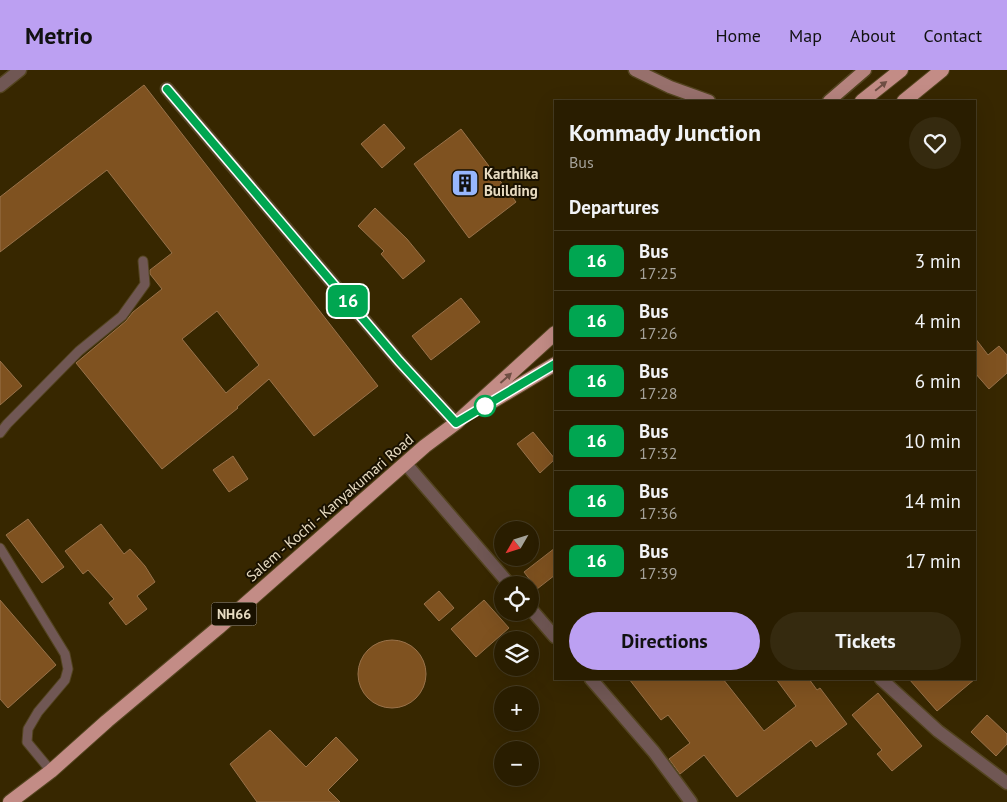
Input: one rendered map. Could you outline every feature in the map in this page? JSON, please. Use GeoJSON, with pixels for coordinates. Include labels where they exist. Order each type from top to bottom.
{"type":"FeatureCollection","features":[{"type":"Feature","properties":{"kind":"highway"},"geometry":{"type":"LineString","coordinates":[[863,100],[901,70]]}},
{"type":"Feature","properties":{"kind":"highway"},"geometry":{"type":"LineString","coordinates":[[905,100],[942,70]]}},
{"type":"Feature","properties":{"kind":"highway","name":"Salem - Kochi - Kanyakumari Road"},"geometry":{"type":"LineString","coordinates":[[16,800],[425,446],[456,423],[554,334]]}},
{"type":"Feature","properties":{"kind":"highway","name":"NH66"},"geometry":{"type":"LineString","coordinates":[[456,423],[554,365]]}},
{"type":"Feature","properties":{"kind":"main road"},"geometry":{"type":"LineString","coordinates":[[634,70],[670,87],[706,100]]}},
{"type":"Feature","properties":{"kind":"main road"},"geometry":{"type":"LineString","coordinates":[[830,100],[865,70]]}},
{"type":"Feature","properties":{"kind":"street"},"geometry":{"type":"LineString","coordinates":[[0,86],[20,70]]}},
{"type":"Feature","properties":{"kind":"street"},"geometry":{"type":"LineString","coordinates":[[167,89],[399,361],[456,423]]}},
{"type":"Feature","properties":{"kind":"street"},"geometry":{"type":"LineString","coordinates":[[406,464],[502,576]]}},
{"type":"Feature","properties":{"kind":"street"},"geometry":{"type":"LineString","coordinates":[[539,618],[554,636]]}},
{"type":"Feature","properties":{"kind":"street"},"geometry":{"type":"LineString","coordinates":[[592,680],[654,752],[691,802]]}},
{"type":"Feature","properties":{"kind":"street"},"geometry":{"type":"LineString","coordinates":[[882,680],[938,731],[1007,783]]}},
{"type":"Feature","properties":{"kind":"lane"},"geometry":{"type":"LineString","coordinates":[[0,433],[6,424],[79,351],[122,316],[145,284],[143,261]]}},
{"type":"Feature","properties":{"kind":"lane"},"geometry":{"type":"LineString","coordinates":[[0,548],[65,654],[68,669],[65,680],[38,712],[28,729],[27,742],[50,771]]}},
{"type":"Feature","properties":{"kind":"building"},"geometry":{"type":"Polygon","coordinates":[[[144,85],[378,386],[314,436],[269,379],[238,408],[162,469],[76,363],[162,289],[150,274],[150,270],[172,253],[107,170],[0,252],[0,197],[144,85]],[[217,311],[182,339],[226,393],[259,365],[217,311]]]}},
{"type":"Feature","properties":{"kind":"building"},"geometry":{"type":"Polygon","coordinates":[[[384,124],[405,148],[382,168],[361,144],[384,124]]]}},
{"type":"Feature","properties":{"kind":"building","name":"Karthika Building"},"geometry":{"type":"Polygon","coordinates":[[[461,129],[516,202],[469,238],[414,164],[461,129]]]}},
{"type":"Feature","properties":{"kind":"building"},"geometry":{"type":"Polygon","coordinates":[[[375,208],[407,239],[425,261],[403,279],[381,254],[384,251],[358,226],[375,208]]]}},
{"type":"Feature","properties":{"kind":"building"},"geometry":{"type":"Polygon","coordinates":[[[461,298],[480,322],[431,360],[412,336],[461,298]]]}},
{"type":"Feature","properties":{"kind":"building"},"geometry":{"type":"Polygon","coordinates":[[[976,339],[988,355],[999,346],[1007,355],[1007,373],[989,389],[976,374],[976,339]]]}},
{"type":"Feature","properties":{"kind":"building"},"geometry":{"type":"Polygon","coordinates":[[[0,361],[22,386],[0,405],[0,361]]]}},
{"type":"Feature","properties":{"kind":"building"},"geometry":{"type":"Polygon","coordinates":[[[533,432],[554,460],[540,473],[517,444],[533,432]]]}},
{"type":"Feature","properties":{"kind":"building"},"geometry":{"type":"Polygon","coordinates":[[[233,456],[248,479],[229,492],[213,470],[233,456]]]}},
{"type":"Feature","properties":{"kind":"building"},"geometry":{"type":"Polygon","coordinates":[[[28,519],[64,567],[42,583],[6,535],[28,519]]]}},
{"type":"Feature","properties":{"kind":"building"},"geometry":{"type":"Polygon","coordinates":[[[101,524],[124,554],[130,549],[145,566],[155,582],[137,596],[147,609],[126,625],[109,603],[114,599],[88,570],[83,574],[65,551],[101,524]]]}},
{"type":"Feature","properties":{"kind":"building"},"geometry":{"type":"Polygon","coordinates":[[[554,549],[554,576],[539,587],[539,576],[527,576],[524,572],[532,566],[539,566],[539,560],[554,549]]]}},
{"type":"Feature","properties":{"kind":"building"},"geometry":{"type":"Polygon","coordinates":[[[439,591],[454,608],[439,621],[424,604],[439,591]]]}},
{"type":"Feature","properties":{"kind":"building"},"geometry":{"type":"Polygon","coordinates":[[[0,600],[56,665],[8,708],[0,699],[0,600]]]}},
{"type":"Feature","properties":{"kind":"building"},"geometry":{"type":"Polygon","coordinates":[[[484,600],[494,611],[494,621],[503,621],[509,628],[506,631],[494,631],[494,641],[476,657],[451,629],[484,600]]]}},
{"type":"Feature","properties":{"kind":"building"},"geometry":{"type":"Polygon","coordinates":[[[385,640],[399,640],[411,645],[421,655],[426,667],[426,681],[421,693],[411,703],[399,708],[385,708],[373,703],[363,693],[358,681],[358,667],[363,655],[373,645],[385,640]]]}},
{"type":"Feature","properties":{"kind":"building"},"geometry":{"type":"Polygon","coordinates":[[[630,680],[724,680],[764,731],[796,706],[777,680],[810,680],[817,690],[820,688],[847,724],[816,747],[811,740],[737,797],[704,755],[680,774],[669,759],[690,743],[668,715],[661,720],[630,680]]]}},
{"type":"Feature","properties":{"kind":"building"},"geometry":{"type":"Polygon","coordinates":[[[910,680],[974,680],[937,711],[910,680]]]}},
{"type":"Feature","properties":{"kind":"building"},"geometry":{"type":"Polygon","coordinates":[[[878,693],[922,746],[892,771],[877,754],[882,750],[852,715],[878,693]]]}},
{"type":"Feature","properties":{"kind":"building"},"geometry":{"type":"Polygon","coordinates":[[[987,715],[1007,734],[1007,744],[996,756],[971,732],[987,715]]]}},
{"type":"Feature","properties":{"kind":"building"},"geometry":{"type":"Polygon","coordinates":[[[270,730],[306,767],[336,737],[358,760],[328,790],[340,802],[257,802],[230,764],[270,730]]]}},
{"type":"Feature","properties":{"kind":"bus line","name":"16"},"geometry":{"type":"LineString","coordinates":[[167,89],[399,361],[456,423],[554,365]]}},
{"type":"Feature","properties":{"kind":"place","name":"Karthika Building"},"geometry":{"type":"Point","coordinates":[465,183]}}]}
